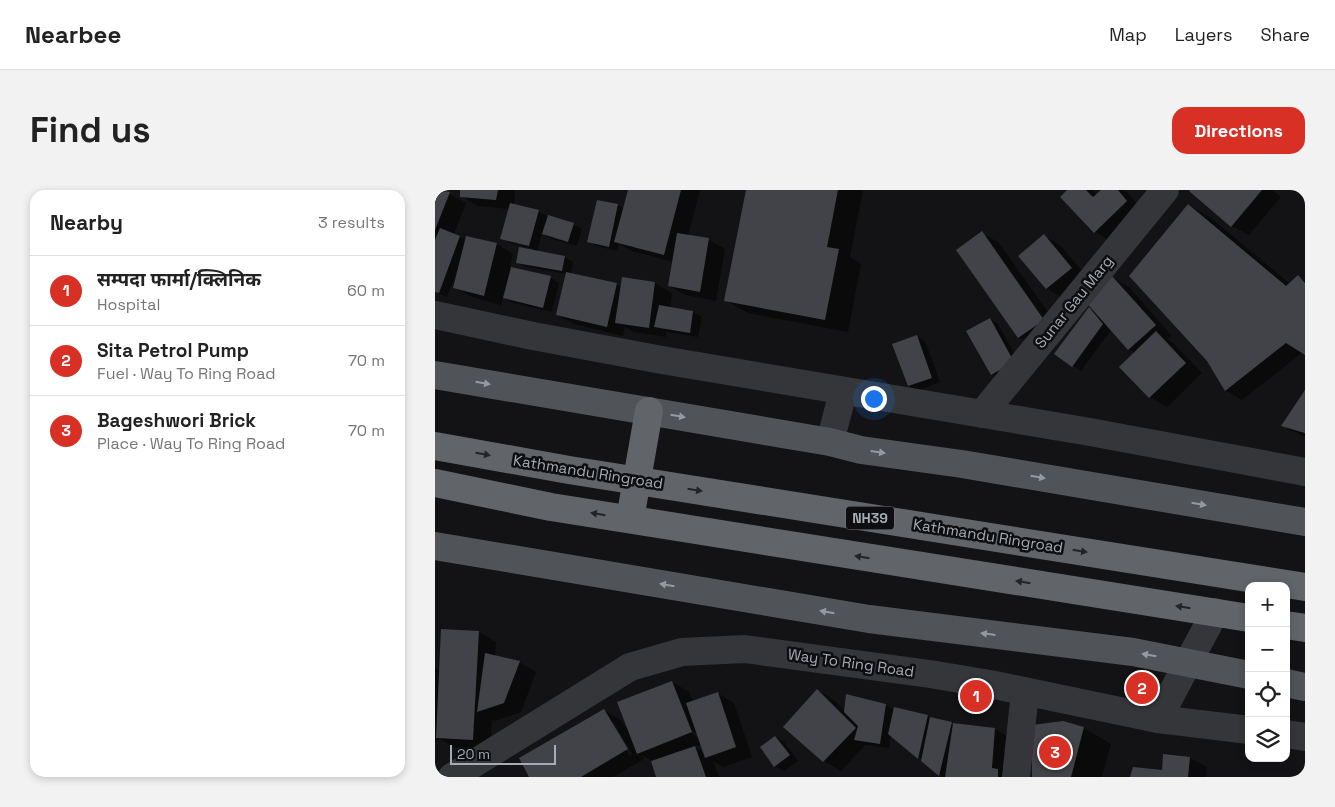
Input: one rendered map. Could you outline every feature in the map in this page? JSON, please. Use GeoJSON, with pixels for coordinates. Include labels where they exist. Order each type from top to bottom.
{"type":"FeatureCollection","features":[{"type":"Feature","properties":{"kind":"highway"},"geometry":{"type":"LineString","coordinates":[[630,519],[649,411]]}},
{"type":"Feature","properties":{"kind":"highway","name":"Kathmandu Ringroad"},"geometry":{"type":"LineString","coordinates":[[435,446],[1305,587]]}},
{"type":"Feature","properties":{"kind":"highway"},"geometry":{"type":"LineString","coordinates":[[435,483],[551,507],[1245,617]]}},
{"type":"Feature","properties":{"kind":"highway"},"geometry":{"type":"LineString","coordinates":[[1290,626],[1305,628]]}},
{"type":"Feature","properties":{"kind":"main road"},"geometry":{"type":"LineString","coordinates":[[435,375],[830,442],[861,450],[962,464],[1305,522]]}},
{"type":"Feature","properties":{"kind":"main road"},"geometry":{"type":"LineString","coordinates":[[435,546],[869,619],[1133,652],[1245,674]]}},
{"type":"Feature","properties":{"kind":"main road"},"geometry":{"type":"LineString","coordinates":[[1290,684],[1305,687]]}},
{"type":"Feature","properties":{"kind":"street","name":"Sunar Gau Marg"},"geometry":{"type":"LineString","coordinates":[[982,414],[1165,190]]}},
{"type":"Feature","properties":{"kind":"street"},"geometry":{"type":"LineString","coordinates":[[435,315],[551,340],[1305,472]]}},
{"type":"Feature","properties":{"kind":"street"},"geometry":{"type":"LineString","coordinates":[[830,442],[843,392]]}},
{"type":"Feature","properties":{"kind":"street"},"geometry":{"type":"LineString","coordinates":[[1158,719],[1215,612]]}},
{"type":"Feature","properties":{"kind":"street","name":"Way To Ring Road"},"geometry":{"type":"LineString","coordinates":[[452,777],[630,667],[682,652],[745,649],[930,674],[1158,719],[1245,730]]}},
{"type":"Feature","properties":{"kind":"street"},"geometry":{"type":"LineString","coordinates":[[1016,777],[1025,692]]}},
{"type":"Feature","properties":{"kind":"street"},"geometry":{"type":"LineString","coordinates":[[1290,735],[1305,737]]}},
{"type":"Feature","properties":{"kind":"building"},"geometry":{"type":"Polygon","coordinates":[[[435,190],[450,192],[435,230],[435,190]]]}},
{"type":"Feature","properties":{"kind":"building"},"geometry":{"type":"Polygon","coordinates":[[[460,190],[498,190],[496,200],[460,197],[460,190]]]}},
{"type":"Feature","properties":{"kind":"building"},"geometry":{"type":"Polygon","coordinates":[[[628,190],[681,190],[664,255],[614,242],[628,190]]]}},
{"type":"Feature","properties":{"kind":"building"},"geometry":{"type":"Polygon","coordinates":[[[746,190],[838,190],[827,247],[839,249],[825,320],[724,301],[746,190]]]}},
{"type":"Feature","properties":{"kind":"building"},"geometry":{"type":"Polygon","coordinates":[[[1067,190],[1086,190],[1093,197],[1101,190],[1118,190],[1127,201],[1094,233],[1060,197],[1067,190]]]}},
{"type":"Feature","properties":{"kind":"building"},"geometry":{"type":"Polygon","coordinates":[[[1190,190],[1262,190],[1231,227],[1190,190]]]}},
{"type":"Feature","properties":{"kind":"building"},"geometry":{"type":"Polygon","coordinates":[[[597,200],[618,204],[609,247],[587,242],[597,200]]]}},
{"type":"Feature","properties":{"kind":"building"},"geometry":{"type":"Polygon","coordinates":[[[510,203],[539,210],[529,246],[500,239],[510,203]]]}},
{"type":"Feature","properties":{"kind":"building"},"geometry":{"type":"Polygon","coordinates":[[[1188,204],[1286,286],[1298,275],[1305,283],[1305,355],[1286,343],[1225,391],[1207,361],[1129,276],[1188,204]]]}},
{"type":"Feature","properties":{"kind":"building"},"geometry":{"type":"Polygon","coordinates":[[[548,215],[574,223],[568,242],[542,234],[548,215]]]}},
{"type":"Feature","properties":{"kind":"building"},"geometry":{"type":"Polygon","coordinates":[[[440,228],[460,236],[439,293],[435,292],[435,240],[440,228]]]}},
{"type":"Feature","properties":{"kind":"building"},"geometry":{"type":"Polygon","coordinates":[[[982,231],[1044,320],[1018,338],[956,250],[982,231]]]}},
{"type":"Feature","properties":{"kind":"building"},"geometry":{"type":"Polygon","coordinates":[[[677,233],[709,238],[700,292],[668,286],[677,233]]]}},
{"type":"Feature","properties":{"kind":"building"},"geometry":{"type":"Polygon","coordinates":[[[1044,234],[1072,268],[1046,289],[1018,256],[1044,234]]]}},
{"type":"Feature","properties":{"kind":"building"},"geometry":{"type":"Polygon","coordinates":[[[466,236],[497,243],[484,296],[453,288],[466,236]]]}},
{"type":"Feature","properties":{"kind":"building"},"geometry":{"type":"Polygon","coordinates":[[[519,247],[565,256],[562,271],[516,263],[519,247]]]}},
{"type":"Feature","properties":{"kind":"building"},"geometry":{"type":"Polygon","coordinates":[[[511,267],[551,276],[543,308],[503,298],[511,267]]]}},
{"type":"Feature","properties":{"kind":"building"},"geometry":{"type":"Polygon","coordinates":[[[566,272],[617,283],[607,327],[556,315],[566,272]]]}},
{"type":"Feature","properties":{"kind":"building"},"geometry":{"type":"Polygon","coordinates":[[[1112,276],[1156,325],[1128,350],[1084,300],[1112,276]]]}},
{"type":"Feature","properties":{"kind":"building"},"geometry":{"type":"Polygon","coordinates":[[[622,277],[655,282],[649,328],[615,323],[622,277]]]}},
{"type":"Feature","properties":{"kind":"building"},"geometry":{"type":"Polygon","coordinates":[[[659,305],[693,311],[690,333],[654,327],[659,305]]]}},
{"type":"Feature","properties":{"kind":"building"},"geometry":{"type":"Polygon","coordinates":[[[1089,307],[1103,324],[1072,367],[1054,354],[1089,307]]]}},
{"type":"Feature","properties":{"kind":"building"},"geometry":{"type":"Polygon","coordinates":[[[990,318],[1014,362],[991,375],[966,331],[990,318]]]}},
{"type":"Feature","properties":{"kind":"building"},"geometry":{"type":"Polygon","coordinates":[[[1156,331],[1186,363],[1149,398],[1119,367],[1156,331]]]}},
{"type":"Feature","properties":{"kind":"building"},"geometry":{"type":"Polygon","coordinates":[[[917,335],[932,378],[908,386],[892,344],[917,335]]]}},
{"type":"Feature","properties":{"kind":"building"},"geometry":{"type":"Polygon","coordinates":[[[1305,390],[1305,433],[1281,426],[1305,390]]]}},
{"type":"Feature","properties":{"kind":"building"},"geometry":{"type":"Polygon","coordinates":[[[441,629],[479,631],[473,740],[436,738],[441,629]]]}},
{"type":"Feature","properties":{"kind":"building"},"geometry":{"type":"Polygon","coordinates":[[[485,653],[520,661],[504,703],[477,712],[485,653]]]}},
{"type":"Feature","properties":{"kind":"building"},"geometry":{"type":"Polygon","coordinates":[[[672,681],[692,732],[637,754],[617,702],[672,681]]]}},
{"type":"Feature","properties":{"kind":"building"},"geometry":{"type":"Polygon","coordinates":[[[817,689],[856,728],[823,762],[783,727],[817,689]]]}},
{"type":"Feature","properties":{"kind":"building"},"geometry":{"type":"Polygon","coordinates":[[[718,692],[736,747],[705,758],[686,703],[718,692]]]}},
{"type":"Feature","properties":{"kind":"building"},"geometry":{"type":"Polygon","coordinates":[[[846,694],[886,704],[880,744],[854,740],[858,726],[844,712],[846,694]]]}},
{"type":"Feature","properties":{"kind":"building"},"geometry":{"type":"Polygon","coordinates":[[[894,707],[928,715],[918,759],[888,734],[894,707]]]}},
{"type":"Feature","properties":{"kind":"building"},"geometry":{"type":"Polygon","coordinates":[[[604,709],[628,749],[581,777],[529,777],[519,758],[604,709]]]}},
{"type":"Feature","properties":{"kind":"building"},"geometry":{"type":"Polygon","coordinates":[[[930,717],[952,722],[939,776],[921,761],[930,717]]]}},
{"type":"Feature","properties":{"kind":"building"},"geometry":{"type":"Polygon","coordinates":[[[1063,721],[1084,727],[1071,777],[1032,777],[1032,725],[1063,721]]]}},
{"type":"Feature","properties":{"kind":"building"},"geometry":{"type":"Polygon","coordinates":[[[953,723],[995,728],[992,768],[998,769],[998,777],[945,777],[953,723]]]}},
{"type":"Feature","properties":{"kind":"building"},"geometry":{"type":"Polygon","coordinates":[[[775,736],[790,755],[774,767],[760,747],[775,736]]]}},
{"type":"Feature","properties":{"kind":"building"},"geometry":{"type":"Polygon","coordinates":[[[695,746],[706,777],[656,777],[651,761],[695,746]]]}},
{"type":"Feature","properties":{"kind":"building"},"geometry":{"type":"Polygon","coordinates":[[[1163,754],[1190,757],[1188,777],[1130,777],[1133,767],[1162,770],[1163,754]]]}},
{"type":"Feature","properties":{"kind":"place","name":"Sita Petrol Pump"},"geometry":{"type":"Point","coordinates":[1142,688]}},
{"type":"Feature","properties":{"kind":"place","name":"सम्पदा फार्मा/क्लिनिक"},"geometry":{"type":"Point","coordinates":[976,696]}},
{"type":"Feature","properties":{"kind":"place","name":"Bageshwori Brick"},"geometry":{"type":"Point","coordinates":[1055,752]}}]}
